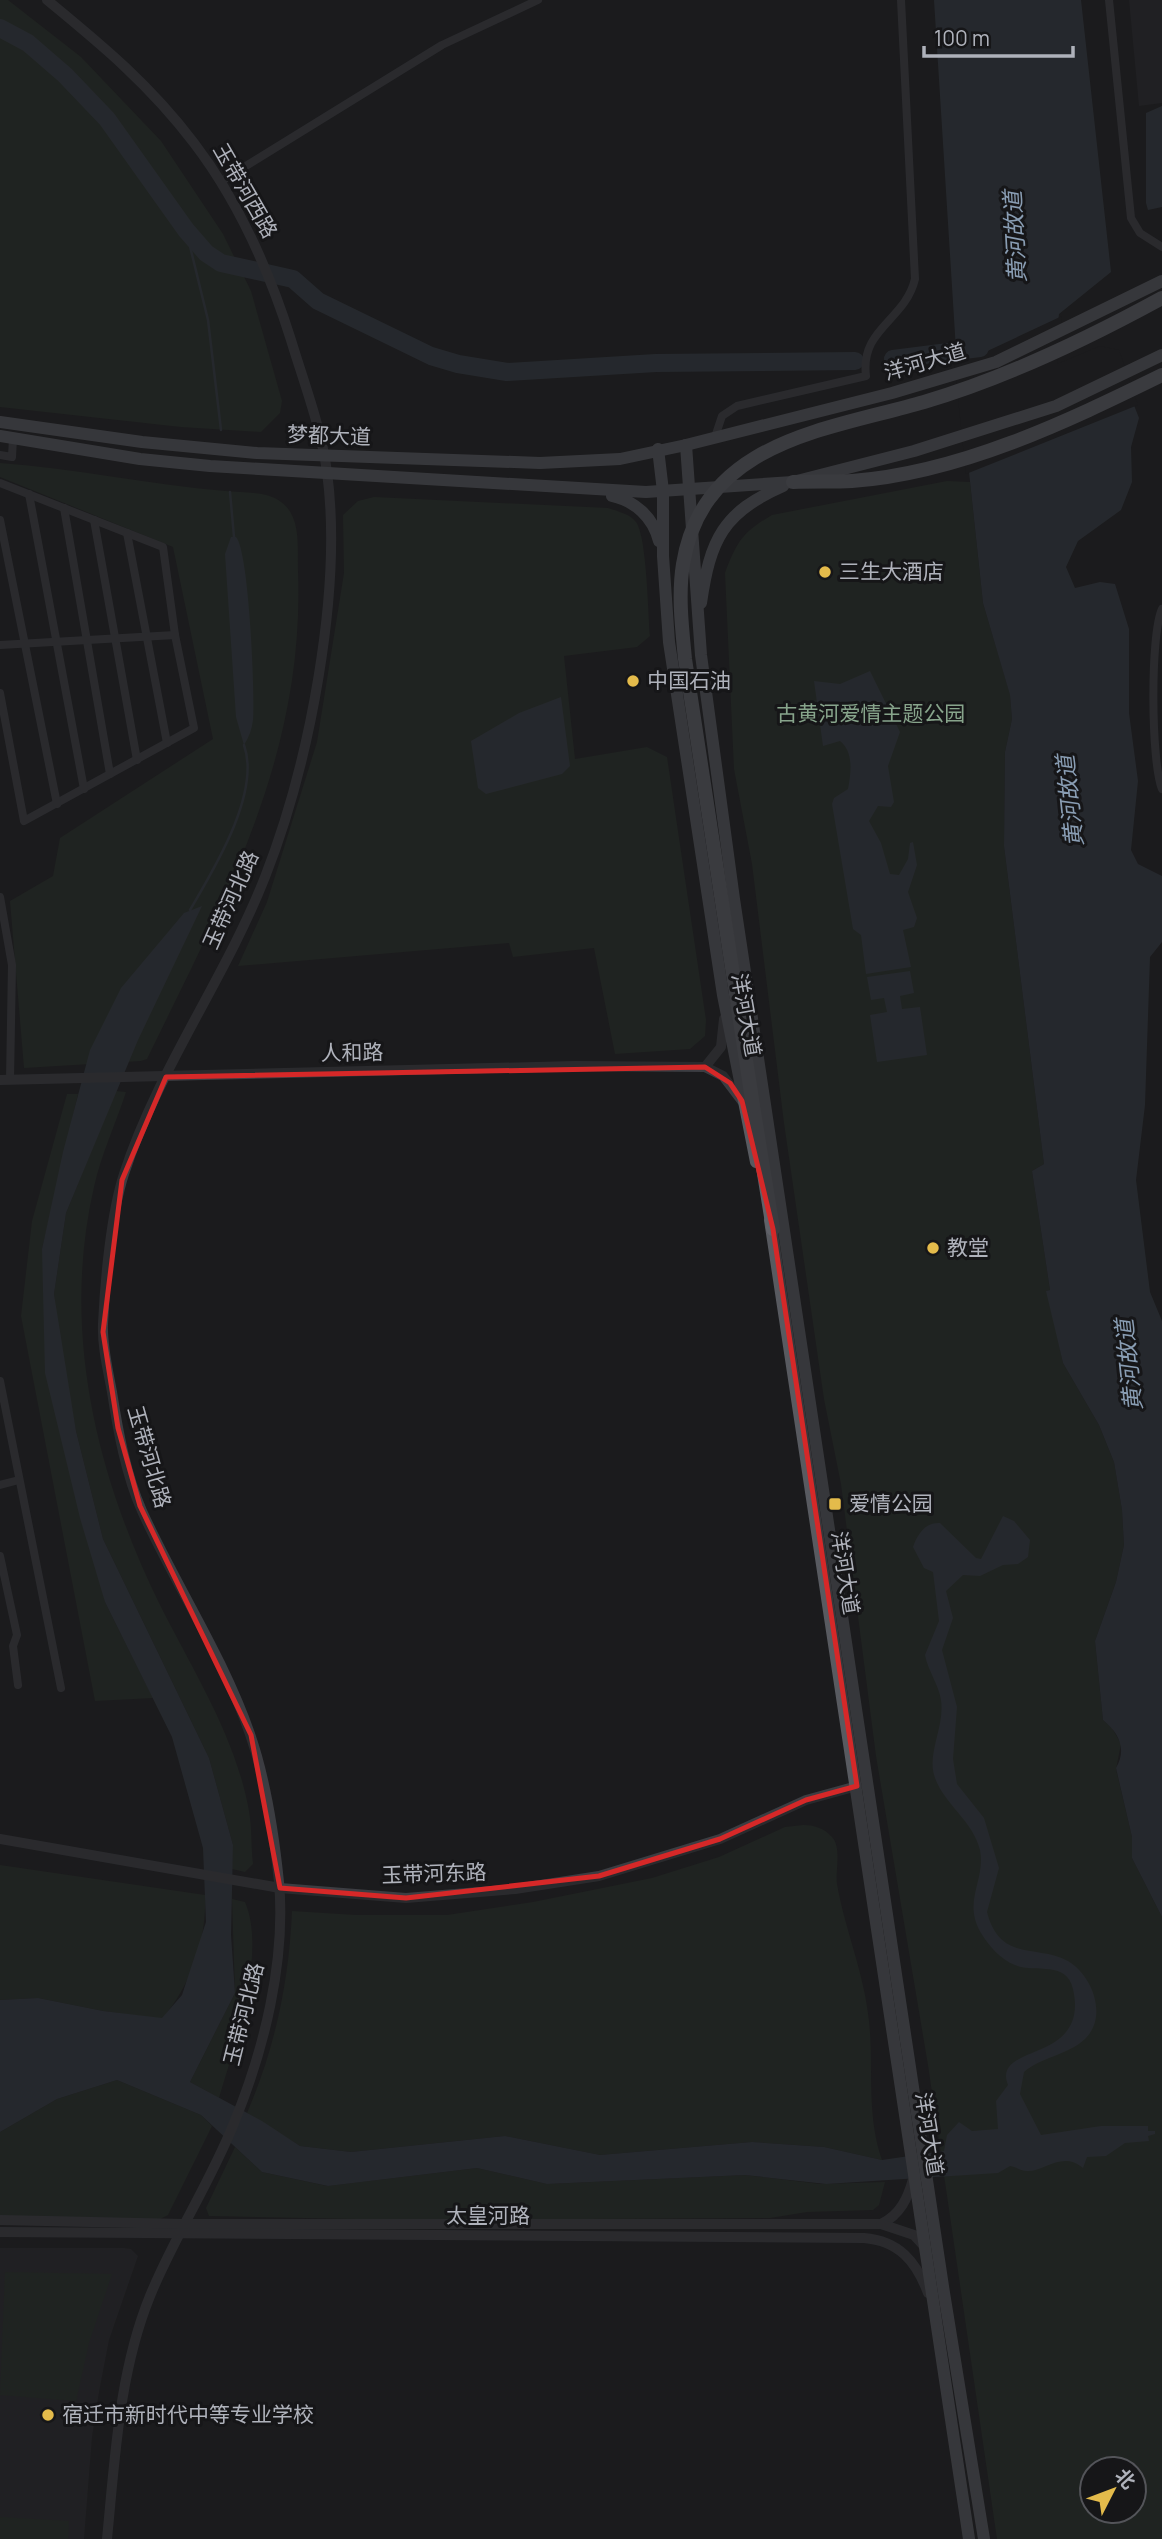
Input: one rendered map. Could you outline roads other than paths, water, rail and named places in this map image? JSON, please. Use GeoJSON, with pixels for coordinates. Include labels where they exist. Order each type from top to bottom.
{"type":"FeatureCollection","features":[{"type":"Feature","properties":{"kind":"highway"},"geometry":{"type":"LineString","coordinates":[[773,1229],[748,1103],[685,659],[681,590],[687,544],[694,523],[705,504],[730,476],[780,443],[983,382],[1116,323],[1159,289]]}},
{"type":"Feature","properties":{"kind":"highway"},"geometry":{"type":"LineString","coordinates":[[793,482],[854,481],[911,471],[986,450],[1049,427],[1162,375]]}},
{"type":"Feature","properties":{"kind":"main road","name":"洋河大道"},"geometry":{"type":"LineString","coordinates":[[748,1103],[724,1004],[669,642],[663,556],[663,491],[658,449],[686,446],[892,393],[996,362],[1159,289]]}},
{"type":"Feature","properties":{"kind":"main road"},"geometry":{"type":"LineString","coordinates":[[663,491],[793,482],[915,451],[1056,406],[1162,355]]}},
{"type":"Feature","properties":{"kind":"main road","name":"梦都大道"},"geometry":{"type":"LineString","coordinates":[[0,422],[142,442],[323,455],[540,463],[620,459],[658,449]]}},
{"type":"Feature","properties":{"kind":"main road","name":"梦都大道"},"geometry":{"type":"LineString","coordinates":[[6,437],[140,459],[327,474],[663,491]]}},
{"type":"Feature","properties":{"kind":"main road","name":"洋河大道"},"geometry":{"type":"LineString","coordinates":[[686,446],[698,624],[734,899],[969,2539]]}},
{"type":"Feature","properties":{"kind":"main road"},"geometry":{"type":"LineString","coordinates":[[698,624],[706,568],[714,541],[726,523],[748,505],[793,482]]}},
{"type":"Feature","properties":{"kind":"main road"},"geometry":{"type":"LineString","coordinates":[[581,488],[625,499],[635,505],[657,534],[663,556]]}},
{"type":"Feature","properties":{"kind":"main road","name":"洋河大道"},"geometry":{"type":"LineString","coordinates":[[773,1229],[924,2234],[940,2267],[984,2539]]}},
{"type":"Feature","properties":{"kind":"street","name":"玉带河西路"},"geometry":{"type":"LineString","coordinates":[[47,0],[130,68],[196,145],[219,181],[256,246],[280,305],[323,455]]}},
{"type":"Feature","properties":{"kind":"street"},"geometry":{"type":"LineString","coordinates":[[219,181],[442,45],[538,0]]}},
{"type":"Feature","properties":{"kind":"street"},"geometry":{"type":"LineString","coordinates":[[715,438],[722,416],[737,406],[866,376],[868,348],[873,336],[905,306],[912,291],[915,279],[901,0]]}},
{"type":"Feature","properties":{"kind":"street"},"geometry":{"type":"LineString","coordinates":[[1109,0],[1131,218],[1140,233],[1162,247]]}},
{"type":"Feature","properties":{"kind":"street"},"geometry":{"type":"LineString","coordinates":[[0,455],[12,457],[6,437]]}},
{"type":"Feature","properties":{"kind":"street","name":"玉带河北路"},"geometry":{"type":"LineString","coordinates":[[107,2539],[119,2419],[132,2353],[148,2301],[183,2224],[235,2122],[260,2046],[278,1959],[280,1888],[269,1811],[251,1735],[208,1638],[140,1506],[118,1429],[103,1332],[121,1180],[152,1102],[264,878],[290,801],[321,662],[331,562],[327,474],[323,455]]}},
{"type":"Feature","properties":{"kind":"street"},"geometry":{"type":"LineString","coordinates":[[0,483],[163,547],[175,635],[194,728],[24,821],[0,694]]}},
{"type":"Feature","properties":{"kind":"street"},"geometry":{"type":"LineString","coordinates":[[29,494],[84,789]]}},
{"type":"Feature","properties":{"kind":"street"},"geometry":{"type":"LineString","coordinates":[[64,508],[110,774]]}},
{"type":"Feature","properties":{"kind":"street"},"geometry":{"type":"LineString","coordinates":[[0,520],[57,804]]}},
{"type":"Feature","properties":{"kind":"street"},"geometry":{"type":"LineString","coordinates":[[94,520],[137,760]]}},
{"type":"Feature","properties":{"kind":"street"},"geometry":{"type":"LineString","coordinates":[[127,533],[167,743]]}},
{"type":"Feature","properties":{"kind":"street"},"geometry":{"type":"LineString","coordinates":[[1162,609],[1157,620],[1154,646],[1156,745],[1162,789]]}},
{"type":"Feature","properties":{"kind":"street"},"geometry":{"type":"LineString","coordinates":[[0,645],[175,635]]}},
{"type":"Feature","properties":{"kind":"street"},"geometry":{"type":"LineString","coordinates":[[0,897],[12,965],[5,1080]]}},
{"type":"Feature","properties":{"kind":"street"},"geometry":{"type":"LineString","coordinates":[[724,1004],[722,1042],[705,1067],[723,1076],[748,1103]]}},
{"type":"Feature","properties":{"kind":"street","name":"人和路"},"geometry":{"type":"LineString","coordinates":[[5,1080],[575,1066],[705,1067]]}},
{"type":"Feature","properties":{"kind":"street"},"geometry":{"type":"LineString","coordinates":[[0,1381],[61,1688]]}},
{"type":"Feature","properties":{"kind":"street"},"geometry":{"type":"LineString","coordinates":[[0,1485],[19,1480]]}},
{"type":"Feature","properties":{"kind":"street"},"geometry":{"type":"LineString","coordinates":[[0,1556],[17,1635],[13,1646],[18,1685]]}},
{"type":"Feature","properties":{"kind":"street","name":"玉带河东路"},"geometry":{"type":"LineString","coordinates":[[0,1839],[280,1888],[406,1898],[515,1889],[599,1876],[720,1839],[806,1800],[857,1786]]}},
{"type":"Feature","properties":{"kind":"street"},"geometry":{"type":"LineString","coordinates":[[881,2224],[889,2221],[907,2200],[915,2172]]}},
{"type":"Feature","properties":{"kind":"street","name":"太皇河路"},"geometry":{"type":"LineString","coordinates":[[0,2220],[183,2224],[881,2224],[924,2234]]}},
{"type":"Feature","properties":{"kind":"street","name":"太皇河路"},"geometry":{"type":"LineString","coordinates":[[0,2232],[864,2238],[887,2241],[906,2255],[921,2275],[935,2311]]}},
{"type":"Feature","properties":{"kind":"street"},"geometry":{"type":"LineString","coordinates":[[864,2238],[924,2234]]}},
{"type":"Feature","properties":{"kind":"street"},"geometry":{"type":"LineString","coordinates":[[926,2248],[940,2267]]}},
{"type":"Feature","properties":{"kind":"water","name":"黄河故道"},"geometry":{"type":"Polygon","coordinates":[[[934,0],[1081,0],[1111,272],[1059,314],[1053,369],[1124,380],[1139,418],[1131,447],[1132,482],[1121,510],[1078,541],[1066,567],[1075,588],[1100,582],[1115,584],[1129,629],[1129,713],[1138,781],[1131,850],[1138,864],[1162,876],[1162,942],[1150,957],[1145,1105],[1136,1180],[1150,1292],[1162,1321],[1162,1917],[1132,1858],[1132,1837],[1116,1768],[1121,1754],[1120,1742],[1103,1720],[1095,1641],[1116,1582],[1124,1545],[1122,1510],[1114,1462],[1099,1425],[1063,1363],[1046,1291],[1050,1290],[1032,1171],[1044,1164],[1004,846],[1005,752],[1012,719],[1010,695],[983,603],[956,350],[934,0]]]}},
{"type":"Feature","properties":{"kind":"water"},"geometry":{"type":"Polygon","coordinates":[[[1162,106],[1162,207],[1148,210],[1146,113],[1162,106]]]}},
{"type":"Feature","properties":{"kind":"water"},"geometry":{"type":"Polygon","coordinates":[[[231,537],[236,537],[241,548],[250,624],[253,720],[244,745],[236,717],[225,554],[231,537]]]}},
{"type":"Feature","properties":{"kind":"water"},"geometry":{"type":"Polygon","coordinates":[[[870,671],[900,732],[888,766],[894,802],[891,807],[878,806],[869,821],[881,843],[890,874],[899,875],[908,859],[910,843],[913,842],[917,865],[908,892],[917,918],[914,927],[903,930],[911,967],[866,974],[861,935],[853,929],[832,804],[834,798],[848,789],[848,751],[840,741],[823,746],[814,681],[840,684],[870,671]]]}},
{"type":"Feature","properties":{"kind":"water"},"geometry":{"type":"Polygon","coordinates":[[[561,697],[570,766],[562,774],[486,794],[478,788],[471,741],[519,713],[561,697]]]}},
{"type":"Feature","properties":{"kind":"water"},"geometry":{"type":"Polygon","coordinates":[[[202,906],[138,1040],[66,1213],[54,1294],[76,1431],[103,1539],[209,1758],[233,1845],[231,1935],[235,1993],[190,2082],[262,2121],[300,2146],[351,2152],[505,2136],[600,2155],[752,2142],[824,2147],[882,2160],[944,2151],[947,2135],[959,2122],[972,2131],[998,2129],[996,2101],[1008,2085],[1007,2072],[1013,2063],[1055,2041],[1068,2030],[1074,2013],[1073,1989],[1070,1980],[1057,1971],[1023,1967],[1005,1960],[987,1942],[976,1921],[974,1901],[980,1871],[980,1850],[971,1830],[945,1797],[933,1769],[942,1710],[938,1689],[925,1655],[939,1621],[933,1572],[924,1568],[913,1547],[922,1530],[940,1523],[976,1558],[981,1559],[1003,1516],[1014,1521],[1030,1540],[1028,1557],[1018,1564],[1003,1565],[980,1576],[963,1575],[946,1591],[953,1618],[942,1650],[957,1707],[953,1759],[957,1784],[984,1818],[999,1868],[987,1912],[993,1928],[1001,1939],[1010,1945],[1056,1956],[1077,1968],[1090,1986],[1096,2009],[1096,2020],[1085,2039],[1071,2049],[1024,2072],[1020,2094],[1041,2135],[1101,2126],[1148,2126],[1148,2131],[1155,2131],[1155,2134],[1148,2136],[1149,2141],[1125,2143],[1106,2156],[1087,2157],[1083,2168],[1075,2163],[1061,2161],[1025,2171],[1010,2166],[998,2173],[826,2184],[745,2175],[547,2184],[477,2168],[328,2186],[262,2172],[201,2115],[117,2080],[57,2099],[0,2132],[0,2000],[38,1998],[103,2011],[162,2018],[182,1995],[206,1922],[203,1848],[172,1737],[105,1602],[80,1518],[45,1373],[42,1249],[63,1152],[90,1050],[121,988],[184,913],[202,906]]]}},
{"type":"Feature","properties":{"kind":"water"},"geometry":{"type":"Polygon","coordinates":[[[910,971],[914,993],[900,996],[902,1009],[920,1007],[927,1055],[877,1062],[870,1015],[887,1012],[884,998],[871,1000],[867,977],[910,971]]]}},
{"type":"Feature","properties":{"kind":"waterway"},"geometry":{"type":"LineString","coordinates":[[0,28],[28,43],[65,75],[107,119],[186,230],[206,253],[221,263],[293,279],[318,301],[431,356],[458,364],[507,372],[656,363],[855,361]]}},
{"type":"Feature","properties":{"kind":"waterway"},"geometry":{"type":"LineString","coordinates":[[186,230],[208,320],[221,430]]}},
{"type":"Feature","properties":{"kind":"waterway"},"geometry":{"type":"LineString","coordinates":[[893,359],[980,348]]}},
{"type":"Feature","properties":{"kind":"waterway"},"geometry":{"type":"LineString","coordinates":[[230,492],[234,537]]}},
{"type":"Feature","properties":{"kind":"waterway"},"geometry":{"type":"LineString","coordinates":[[190,910],[222,852],[241,807],[248,764],[244,745]]}},
{"type":"Feature","properties":{"kind":"place","name":"三生大酒店"},"geometry":{"type":"Point","coordinates":[825,572]}},
{"type":"Feature","properties":{"kind":"place","name":"中国石油"},"geometry":{"type":"Point","coordinates":[633,681]}},
{"type":"Feature","properties":{"kind":"place","name":"教堂"},"geometry":{"type":"Point","coordinates":[933,1248]}},
{"type":"Feature","properties":{"kind":"place","name":"爱情公园"},"geometry":{"type":"Point","coordinates":[835,1504]}},
{"type":"Feature","properties":{"kind":"place","name":"宿迁市新时代中等专业学校"},"geometry":{"type":"Point","coordinates":[48,2415]}},
{"type":"Feature","properties":{"kind":"park label","name":"古黄河爱情主题公园"},"geometry":{"type":"Point","coordinates":[871,714]}}]}
